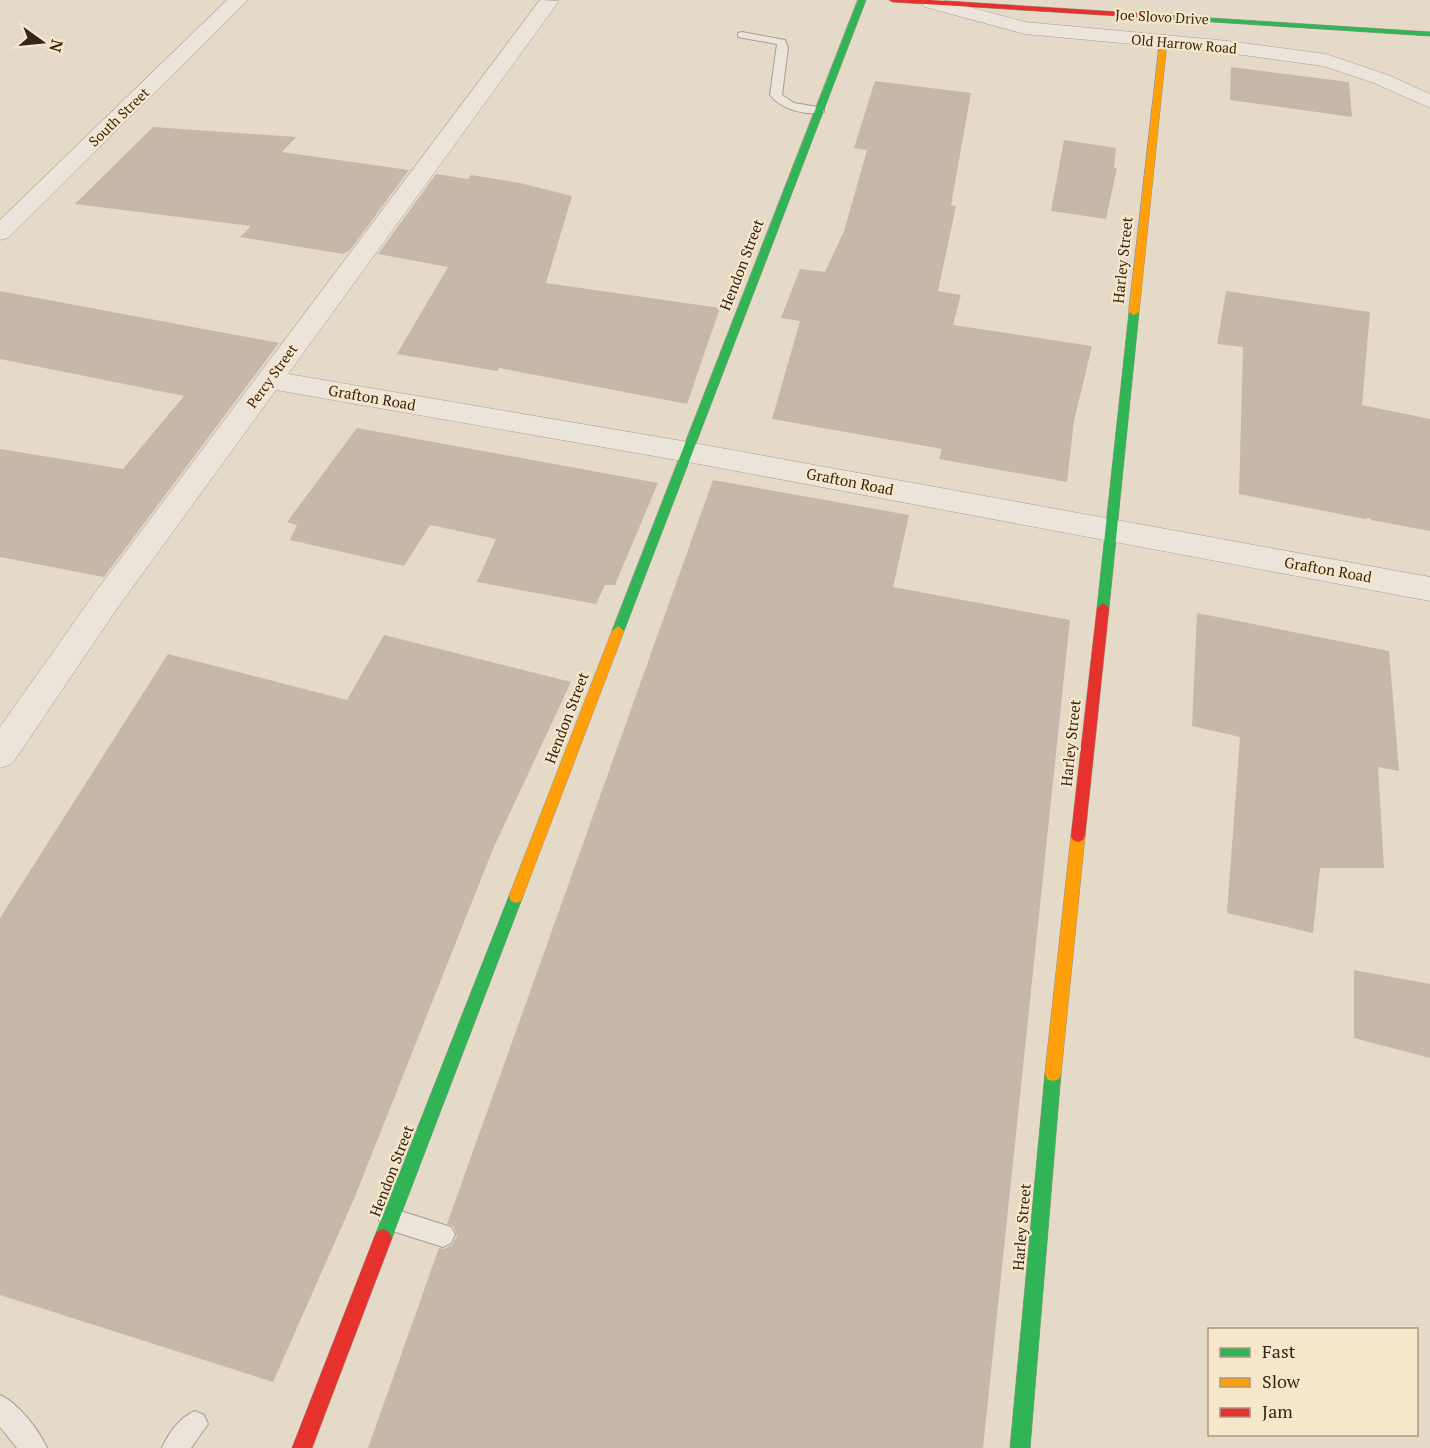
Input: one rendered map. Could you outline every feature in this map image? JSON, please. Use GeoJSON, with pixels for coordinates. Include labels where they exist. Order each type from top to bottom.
{"type":"FeatureCollection","features":[{"type":"Feature","properties":{"kind":"street","name":"South Street"},"geometry":{"type":"LineString","coordinates":[[0,233],[238,0]]}},
{"type":"Feature","properties":{"kind":"street","name":"Hendon Street"},"geometry":{"type":"LineString","coordinates":[[302,1448],[862,0]]}},
{"type":"Feature","properties":{"kind":"street","name":"Joe Slovo Drive"},"geometry":{"type":"LineString","coordinates":[[893,0],[1430,34]]}},
{"type":"Feature","properties":{"kind":"street","name":"Percy Street"},"geometry":{"type":"LineString","coordinates":[[0,754],[105,602],[270,380],[335,287],[549,1]]}},
{"type":"Feature","properties":{"kind":"street","name":"Old Harrow Road"},"geometry":{"type":"LineString","coordinates":[[932,3],[1000,24],[1326,60],[1381,79],[1430,102]]}},
{"type":"Feature","properties":{"kind":"street","name":"Harley Street"},"geometry":{"type":"LineString","coordinates":[[1020,1448],[1051,1094],[1163,42]]}},
{"type":"Feature","properties":{"kind":"street","name":"Grafton Road"},"geometry":{"type":"LineString","coordinates":[[270,380],[688,452],[1430,589]]}},
{"type":"Feature","properties":{"kind":"lane"},"geometry":{"type":"LineString","coordinates":[[742,35],[781,42],[783,47],[776,95],[781,102],[791,106],[820,110]]}},
{"type":"Feature","properties":{"kind":"lane"},"geometry":{"type":"LineString","coordinates":[[391,1220],[443,1235]]}},
{"type":"Feature","properties":{"kind":"lane"},"geometry":{"type":"LineString","coordinates":[[0,1407],[34,1448]]}},
{"type":"Feature","properties":{"kind":"lane"},"geometry":{"type":"LineString","coordinates":[[175,1448],[195,1424]]}},
{"type":"Feature","properties":{"kind":"building"},"geometry":{"type":"Polygon","coordinates":[[[1231,67],[1349,82],[1352,117],[1230,100],[1231,67]]]}},
{"type":"Feature","properties":{"kind":"building"},"geometry":{"type":"Polygon","coordinates":[[[875,81],[971,93],[951,205],[956,206],[938,291],[961,295],[953,325],[1092,346],[1074,421],[1067,482],[939,459],[942,449],[772,419],[800,321],[781,318],[800,269],[825,272],[844,231],[867,150],[854,148],[875,81]]]}},
{"type":"Feature","properties":{"kind":"building"},"geometry":{"type":"Polygon","coordinates":[[[153,127],[296,137],[282,152],[409,170],[350,250],[343,254],[240,237],[251,226],[75,204],[153,127]]]}},
{"type":"Feature","properties":{"kind":"building"},"geometry":{"type":"Polygon","coordinates":[[[1064,140],[1116,148],[1114,168],[1117,168],[1106,219],[1051,211],[1064,140]]]}},
{"type":"Feature","properties":{"kind":"building"},"geometry":{"type":"Polygon","coordinates":[[[436,174],[468,179],[471,175],[520,183],[572,196],[546,283],[720,308],[687,404],[499,368],[497,371],[397,354],[448,267],[378,254],[436,174]]]}},
{"type":"Feature","properties":{"kind":"building"},"geometry":{"type":"Polygon","coordinates":[[[0,291],[279,343],[104,577],[0,557],[0,449],[123,469],[184,396],[0,359],[0,291]]]}},
{"type":"Feature","properties":{"kind":"building"},"geometry":{"type":"Polygon","coordinates":[[[1226,291],[1370,312],[1362,405],[1430,419],[1430,531],[1239,494],[1243,347],[1217,344],[1226,291]]]}},
{"type":"Feature","properties":{"kind":"building"},"geometry":{"type":"Polygon","coordinates":[[[357,428],[658,483],[615,585],[605,585],[596,604],[477,582],[496,539],[430,525],[404,566],[290,540],[297,525],[287,522],[357,428]]]}},
{"type":"Feature","properties":{"kind":"building"},"geometry":{"type":"Polygon","coordinates":[[[713,480],[909,515],[893,587],[1070,620],[983,1448],[368,1448],[439,1248],[444,1249],[452,1245],[457,1236],[453,1226],[447,1224],[713,480]]]}},
{"type":"Feature","properties":{"kind":"building"},"geometry":{"type":"Polygon","coordinates":[[[1197,613],[1389,651],[1399,771],[1378,767],[1384,868],[1320,868],[1313,933],[1227,913],[1240,737],[1192,726],[1197,613]]]}},
{"type":"Feature","properties":{"kind":"building"},"geometry":{"type":"Polygon","coordinates":[[[384,635],[571,682],[493,849],[354,1199],[273,1382],[0,1295],[0,918],[168,654],[347,700],[384,635]]]}},
{"type":"Feature","properties":{"kind":"building"},"geometry":{"type":"Polygon","coordinates":[[[1354,970],[1430,984],[1430,1058],[1354,1038],[1354,970]]]}},
{"type":"Feature","properties":{"kind":"traffic: fast"},"geometry":{"type":"LineString","coordinates":[[618,631],[862,0]]}},
{"type":"Feature","properties":{"kind":"traffic: fast"},"geometry":{"type":"LineString","coordinates":[[1151,16],[1430,34]]}},
{"type":"Feature","properties":{"kind":"traffic: fast"},"geometry":{"type":"LineString","coordinates":[[1103,608],[1134,312]]}},
{"type":"Feature","properties":{"kind":"traffic: fast"},"geometry":{"type":"LineString","coordinates":[[383,1238],[516,896]]}},
{"type":"Feature","properties":{"kind":"traffic: fast"},"geometry":{"type":"LineString","coordinates":[[1020,1448],[1053,1073]]}},
{"type":"Feature","properties":{"kind":"traffic: slow"},"geometry":{"type":"LineString","coordinates":[[1134,312],[1163,42]]}},
{"type":"Feature","properties":{"kind":"traffic: slow"},"geometry":{"type":"LineString","coordinates":[[516,896],[618,631]]}},
{"type":"Feature","properties":{"kind":"traffic: slow"},"geometry":{"type":"LineString","coordinates":[[1053,1073],[1078,836]]}},
{"type":"Feature","properties":{"kind":"traffic: jam"},"geometry":{"type":"LineString","coordinates":[[893,0],[1151,16]]}},
{"type":"Feature","properties":{"kind":"traffic: jam"},"geometry":{"type":"LineString","coordinates":[[1078,836],[1103,608]]}},
{"type":"Feature","properties":{"kind":"traffic: jam"},"geometry":{"type":"LineString","coordinates":[[302,1448],[383,1238]]}}]}
